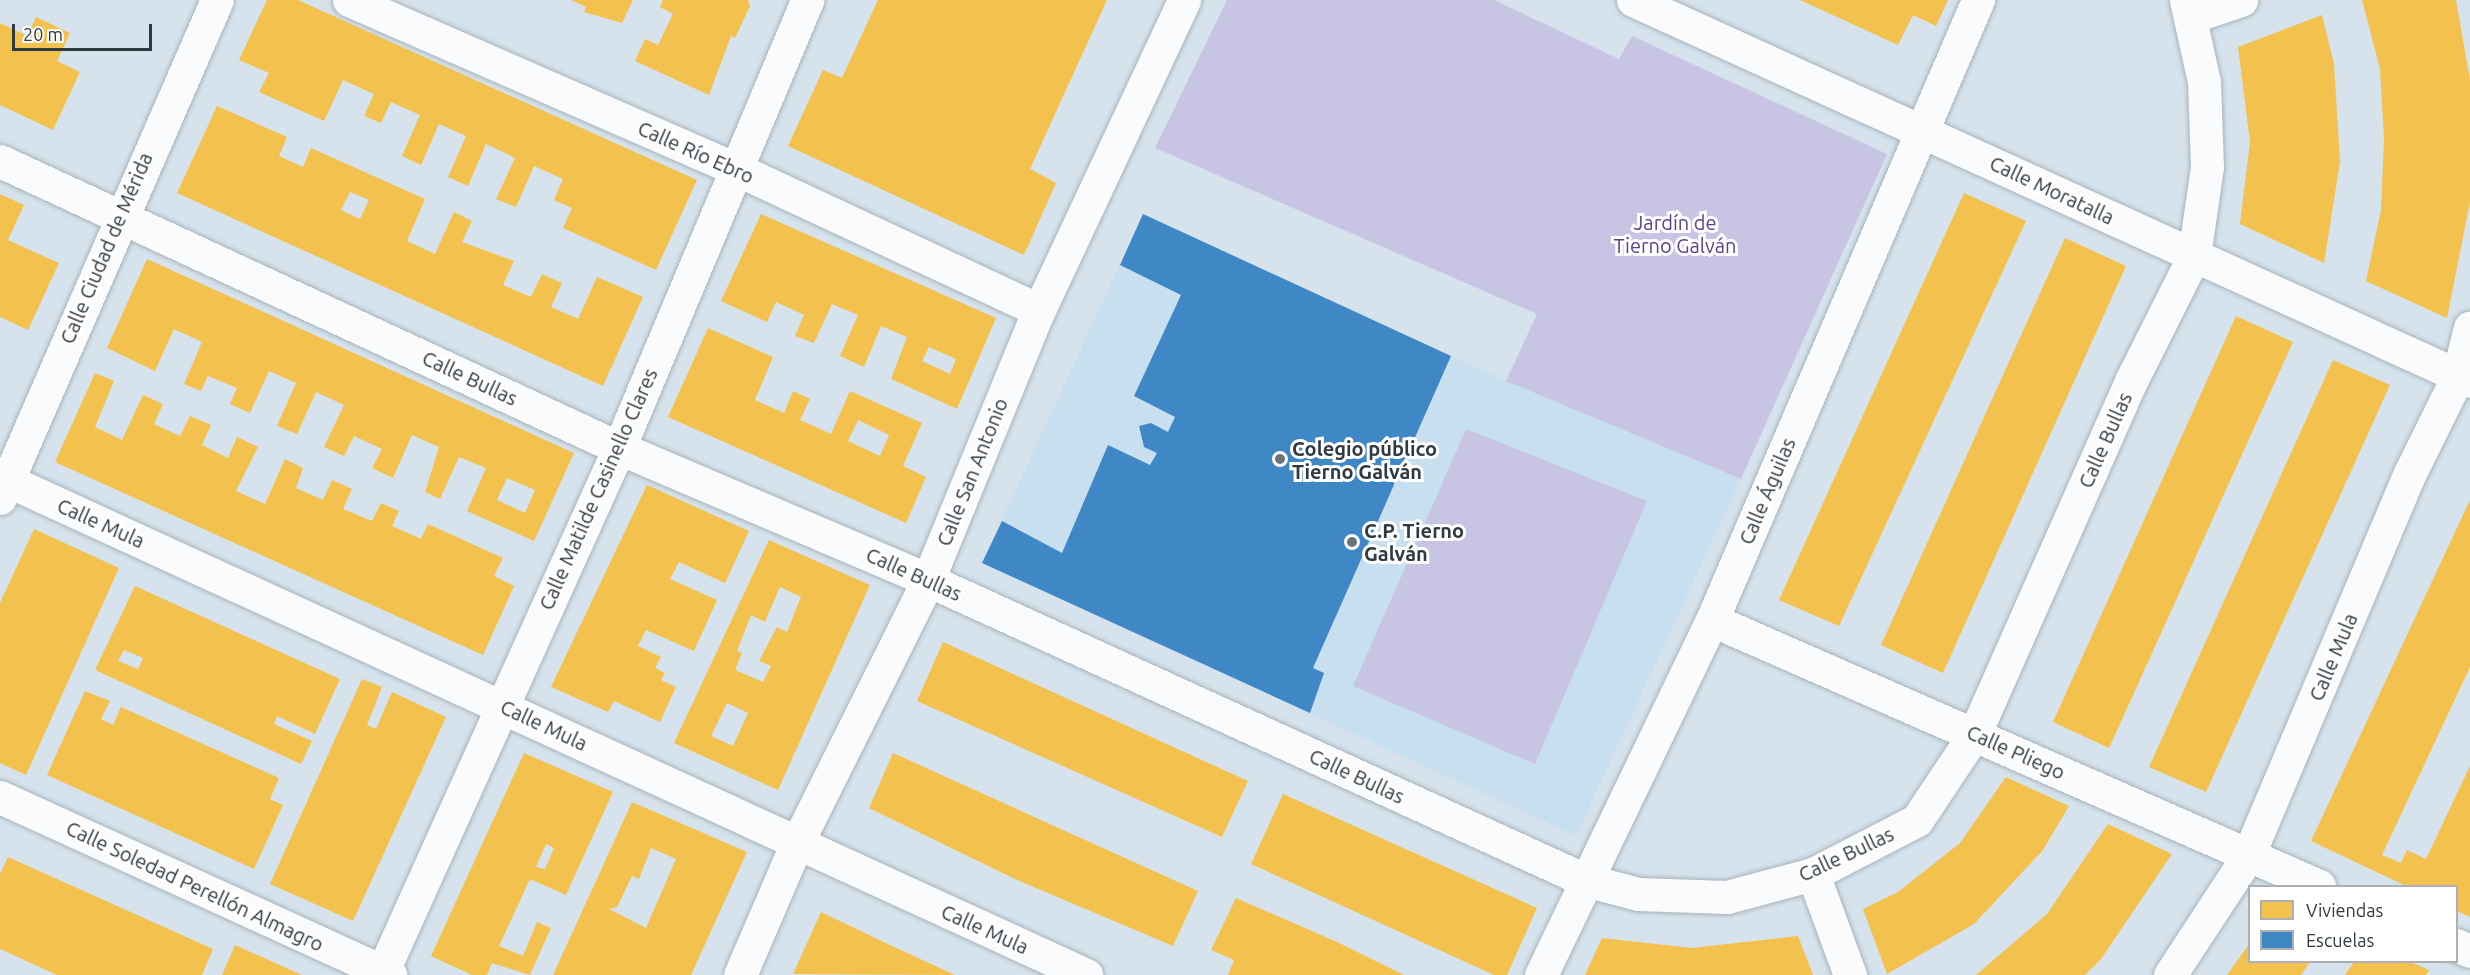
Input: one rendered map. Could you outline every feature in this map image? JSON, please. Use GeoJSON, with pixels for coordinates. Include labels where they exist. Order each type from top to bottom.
{"type":"FeatureCollection","features":[{"type":"Feature","properties":{"kind":"street","name":"Calle Ciudad de Mérida"},"geometry":{"type":"LineString","coordinates":[[3,485],[119,214],[216,0]]}},
{"type":"Feature","properties":{"kind":"street","name":"Calle Río Ebro"},"geometry":{"type":"LineString","coordinates":[[349,0],[734,168],[1040,310]]}},
{"type":"Feature","properties":{"kind":"street","name":"Calle Matilde Casinello Clares"},"geometry":{"type":"LineString","coordinates":[[384,974],[501,705],[619,448],[734,168],[807,0]]}},
{"type":"Feature","properties":{"kind":"street","name":"Calle San Antonio"},"geometry":{"type":"LineString","coordinates":[[740,975],[796,845],[928,579],[1040,310],[1184,0]]}},
{"type":"Feature","properties":{"kind":"street","name":"Calle Moratalla"},"geometry":{"type":"LineString","coordinates":[[1633,0],[1923,130],[2464,379]]}},
{"type":"Feature","properties":{"kind":"street","name":"Calle Águilas"},"geometry":{"type":"LineString","coordinates":[[1541,975],[1712,620],[1978,0]]}},
{"type":"Feature","properties":{"kind":"street"},"geometry":{"type":"LineString","coordinates":[[2189,9],[2241,0]]}},
{"type":"Feature","properties":{"kind":"street","name":"Calle Bullas"},"geometry":{"type":"LineString","coordinates":[[0,161],[119,214],[619,448],[928,579],[1585,880],[1638,894],[1727,897],[1813,874],[1917,820],[1975,733],[2131,381],[2194,256],[2207,167],[2204,82],[2189,9]]}},
{"type":"Feature","properties":{"kind":"street","name":"Calle Mula"},"geometry":{"type":"LineString","coordinates":[[2170,975],[2248,856],[2410,473],[2464,379],[2470,327]]}},
{"type":"Feature","properties":{"kind":"street","name":"Calle Mula"},"geometry":{"type":"LineString","coordinates":[[3,485],[501,705],[796,845],[1086,975]]}},
{"type":"Feature","properties":{"kind":"street","name":"Calle Pliego"},"geometry":{"type":"LineString","coordinates":[[1712,620],[1975,733],[2317,885]]}},
{"type":"Feature","properties":{"kind":"street","name":"Calle Soledad Perellón Almagro"},"geometry":{"type":"LineString","coordinates":[[0,797],[384,974]]}},
{"type":"Feature","properties":{"kind":"street"},"geometry":{"type":"LineString","coordinates":[[1813,874],[1850,975]]}},
{"type":"Feature","properties":{"kind":"shaded area","name":"C.P. Tierno Galván"},"geometry":{"type":"Polygon","coordinates":[[[1143,214],[1506,381],[1741,479],[1576,836],[982,563],[1143,214]]]}},
{"type":"Feature","properties":{"kind":"green space","name":"Jardín de Tierno Galván"},"geometry":{"type":"Polygon","coordinates":[[[1227,0],[1494,0],[1619,59],[1632,36],[1887,154],[1741,479],[1506,381],[1537,314],[1155,148],[1227,0]]]}},
{"type":"Feature","properties":{"kind":"green space"},"geometry":{"type":"Polygon","coordinates":[[[1466,429],[1647,501],[1535,764],[1353,686],[1466,429]]]}},
{"type":"Feature","properties":{"kind":"building: Viviendas"},"geometry":{"type":"Polygon","coordinates":[[[267,0],[298,0],[697,180],[656,270],[563,228],[572,208],[554,200],[563,179],[534,166],[516,207],[496,199],[515,158],[486,144],[468,186],[448,177],[466,136],[439,124],[421,165],[402,156],[420,115],[391,102],[381,123],[364,116],[374,94],[343,80],[324,121],[259,92],[269,73],[239,60],[267,0]]]}},
{"type":"Feature","properties":{"kind":"building: Viviendas"},"geometry":{"type":"Polygon","coordinates":[[[571,0],[633,0],[622,23],[584,12],[586,7],[571,0]]]}},
{"type":"Feature","properties":{"kind":"building: Viviendas"},"geometry":{"type":"Polygon","coordinates":[[[663,0],[748,0],[750,6],[735,38],[731,36],[709,95],[635,61],[645,39],[658,45],[673,14],[660,7],[663,0]]]}},
{"type":"Feature","properties":{"kind":"building: Viviendas"},"geometry":{"type":"Polygon","coordinates":[[[878,0],[1107,0],[1030,169],[1056,183],[1024,255],[788,146],[823,70],[842,78],[878,0]]]}},
{"type":"Feature","properties":{"kind":"building: Viviendas"},"geometry":{"type":"Polygon","coordinates":[[[1800,0],[1948,0],[1936,26],[1913,15],[1898,45],[1800,0]]]}},
{"type":"Feature","properties":{"kind":"building: Viviendas"},"geometry":{"type":"Polygon","coordinates":[[[2362,0],[2456,0],[2470,80],[2470,202],[2447,318],[2366,281],[2381,210],[2384,139],[2380,69],[2362,0]]]}},
{"type":"Feature","properties":{"kind":"building: Viviendas"},"geometry":{"type":"Polygon","coordinates":[[[2322,15],[2334,64],[2340,162],[2324,263],[2240,224],[2250,142],[2238,47],[2322,15]]]}},
{"type":"Feature","properties":{"kind":"building: Viviendas"},"geometry":{"type":"Polygon","coordinates":[[[36,17],[70,33],[57,61],[80,72],[53,130],[0,105],[0,23],[27,36],[36,17]]]}},
{"type":"Feature","properties":{"kind":"building: Viviendas"},"geometry":{"type":"Polygon","coordinates":[[[217,106],[287,137],[279,156],[303,167],[311,148],[425,199],[407,241],[435,254],[454,212],[472,221],[462,242],[514,261],[503,285],[531,297],[542,274],[562,283],[551,307],[578,319],[597,277],[643,297],[603,386],[177,193],[217,106]],[[350,192],[341,210],[360,219],[369,200],[350,192]]]}},
{"type":"Feature","properties":{"kind":"building: Viviendas"},"geometry":{"type":"Polygon","coordinates":[[[1964,193],[2026,221],[1839,626],[1779,600],[1964,193]]]}},
{"type":"Feature","properties":{"kind":"building: Viviendas"},"geometry":{"type":"Polygon","coordinates":[[[0,194],[24,205],[8,240],[59,263],[28,330],[0,317],[0,194]]]}},
{"type":"Feature","properties":{"kind":"building: Viviendas"},"geometry":{"type":"Polygon","coordinates":[[[761,214],[996,318],[957,409],[891,379],[907,337],[881,326],[864,367],[840,356],[858,315],[832,304],[814,343],[795,336],[804,315],[776,302],[767,322],[721,301],[761,214]],[[929,347],[922,361],[950,374],[956,359],[929,347]]]}},
{"type":"Feature","properties":{"kind":"building: Viviendas"},"geometry":{"type":"Polygon","coordinates":[[[2065,238],[2126,266],[1943,673],[1881,645],[2065,238]]]}},
{"type":"Feature","properties":{"kind":"building: Viviendas"},"geometry":{"type":"Polygon","coordinates":[[[147,259],[574,453],[534,541],[467,511],[486,468],[459,457],[440,499],[425,492],[439,447],[412,435],[393,478],[372,468],[382,449],[354,436],[344,456],[324,447],[344,405],[316,392],[297,434],[277,426],[296,383],[269,371],[250,413],[230,404],[237,388],[208,376],[201,391],[184,384],[202,342],[174,329],[155,371],[107,348],[147,259]],[[507,478],[497,500],[525,513],[535,490],[507,478]]]}},
{"type":"Feature","properties":{"kind":"building: Viviendas"},"geometry":{"type":"Polygon","coordinates":[[[2236,316],[2293,342],[2109,748],[2053,722],[2236,316]]]}},
{"type":"Feature","properties":{"kind":"building: Viviendas"},"geometry":{"type":"Polygon","coordinates":[[[708,328],[773,357],[755,400],[784,413],[793,391],[810,399],[800,420],[831,434],[850,391],[922,423],[903,466],[926,477],[906,523],[668,417],[708,328]],[[858,420],[848,441],[880,456],[889,435],[858,420]]]}},
{"type":"Feature","properties":{"kind":"building: Viviendas"},"geometry":{"type":"Polygon","coordinates":[[[2333,360],[2390,385],[2206,792],[2149,767],[2333,360]]]}},
{"type":"Feature","properties":{"kind":"building: Viviendas"},"geometry":{"type":"Polygon","coordinates":[[[95,373],[114,381],[95,427],[122,440],[143,395],[163,404],[154,424],[180,436],[190,416],[211,425],[202,445],[228,458],[237,437],[258,447],[236,491],[265,504],[285,459],[303,468],[296,488],[323,500],[332,480],[352,489],[343,509],[372,521],[381,503],[399,511],[392,526],[421,539],[428,524],[503,558],[494,576],[514,586],[483,655],[55,462],[95,373]]]}},
{"type":"Feature","properties":{"kind":"building: Viviendas"},"geometry":{"type":"Polygon","coordinates":[[[647,485],[749,531],[725,583],[679,562],[670,579],[717,600],[694,651],[646,630],[638,646],[661,657],[655,668],[665,673],[661,680],[676,687],[660,722],[614,701],[608,712],[551,687],[647,485]]]}},
{"type":"Feature","properties":{"kind":"building: Viviendas"},"geometry":{"type":"Polygon","coordinates":[[[2470,500],[2470,667],[2382,855],[2401,863],[2407,850],[2426,859],[2470,766],[2470,917],[2458,911],[2458,885],[2404,885],[2311,841],[2470,500]]]}},
{"type":"Feature","properties":{"kind":"building: Viviendas"},"geometry":{"type":"Polygon","coordinates":[[[34,529],[119,568],[26,775],[0,763],[0,603],[34,529]]]}},
{"type":"Feature","properties":{"kind":"building: Viviendas"},"geometry":{"type":"Polygon","coordinates":[[[769,540],[870,585],[778,790],[674,743],[769,540]],[[780,587],[765,622],[751,615],[737,651],[742,653],[735,670],[763,682],[771,666],[759,661],[777,627],[787,632],[801,597],[780,587]],[[727,703],[711,736],[733,746],[748,713],[727,703]]]}},
{"type":"Feature","properties":{"kind":"building: Viviendas"},"geometry":{"type":"Polygon","coordinates":[[[135,586],[340,679],[315,734],[277,716],[274,724],[312,741],[301,764],[95,670],[135,586]],[[124,650],[118,661],[138,669],[143,658],[124,650]]]}},
{"type":"Feature","properties":{"kind":"building: Viviendas"},"geometry":{"type":"Polygon","coordinates":[[[943,642],[1248,781],[1222,837],[917,701],[943,642]]]}},
{"type":"Feature","properties":{"kind":"building: Viviendas"},"geometry":{"type":"Polygon","coordinates":[[[362,679],[382,687],[367,725],[376,729],[392,692],[446,717],[353,921],[270,884],[362,679]]]}},
{"type":"Feature","properties":{"kind":"building: Viviendas"},"geometry":{"type":"Polygon","coordinates":[[[85,691],[110,701],[101,719],[113,725],[121,707],[279,778],[270,799],[283,805],[254,869],[47,775],[85,691]]]}},
{"type":"Feature","properties":{"kind":"building: Viviendas"},"geometry":{"type":"Polygon","coordinates":[[[524,753],[613,792],[566,895],[530,879],[499,946],[523,956],[537,922],[551,928],[530,975],[492,963],[487,975],[472,975],[431,956],[524,753]],[[546,844],[536,867],[545,869],[554,848],[546,844]]]}},
{"type":"Feature","properties":{"kind":"building: Viviendas"},"geometry":{"type":"Polygon","coordinates":[[[893,753],[1198,891],[1173,946],[1015,879],[869,808],[893,753]]]}},
{"type":"Feature","properties":{"kind":"building: Viviendas"},"geometry":{"type":"Polygon","coordinates":[[[2006,777],[2069,806],[2043,850],[1974,924],[1887,974],[1863,909],[1898,892],[1960,843],[2006,777]]]}},
{"type":"Feature","properties":{"kind":"building: Viviendas"},"geometry":{"type":"Polygon","coordinates":[[[1283,794],[1537,908],[1507,975],[1494,975],[1251,864],[1283,794]]]}},
{"type":"Feature","properties":{"kind":"building: Viviendas"},"geometry":{"type":"Polygon","coordinates":[[[632,802],[747,852],[691,975],[553,975],[632,802]],[[651,848],[639,879],[632,876],[617,907],[609,909],[646,928],[676,859],[651,848]]]}},
{"type":"Feature","properties":{"kind":"building: Viviendas"},"geometry":{"type":"Polygon","coordinates":[[[2108,824],[2172,854],[2101,959],[2085,975],[1976,975],[2047,914],[2108,824]]]}},
{"type":"Feature","properties":{"kind":"building: Viviendas"},"geometry":{"type":"Polygon","coordinates":[[[8,857],[213,949],[202,975],[57,975],[0,949],[0,874],[8,857]]]}},
{"type":"Feature","properties":{"kind":"building: Viviendas"},"geometry":{"type":"Polygon","coordinates":[[[1236,898],[1337,942],[1404,975],[1228,975],[1234,960],[1211,950],[1236,898]]]}},
{"type":"Feature","properties":{"kind":"building: Viviendas"},"geometry":{"type":"Polygon","coordinates":[[[821,912],[892,946],[955,975],[793,974],[821,912]]]}},
{"type":"Feature","properties":{"kind":"building: Viviendas"},"geometry":{"type":"Polygon","coordinates":[[[1798,936],[1813,975],[1585,975],[1602,938],[1692,948],[1798,936]]]}},
{"type":"Feature","properties":{"kind":"building: Viviendas"},"geometry":{"type":"Polygon","coordinates":[[[235,945],[302,975],[222,975],[235,945]]]}},
{"type":"Feature","properties":{"kind":"building: Viviendas"},"geometry":{"type":"Polygon","coordinates":[[[2248,946],[2248,963],[2309,963],[2301,975],[2227,975],[2248,946]]]}},
{"type":"Feature","properties":{"kind":"building: Viviendas"},"geometry":{"type":"Polygon","coordinates":[[[2353,963],[2412,963],[2429,970],[2426,975],[2345,975],[2353,963]]]}},
{"type":"Feature","properties":{"kind":"building: Escuelas","name":"Colegio público Tierno Galván"},"geometry":{"type":"Polygon","coordinates":[[[1143,214],[1451,356],[1313,668],[1324,673],[1310,713],[982,563],[1002,521],[1062,553],[1108,445],[1150,465],[1157,453],[1144,447],[1139,426],[1151,423],[1168,432],[1175,417],[1134,396],[1181,295],[1120,265],[1143,214]]]}},
{"type":"Feature","properties":{"kind":"place","name":"Colegio público Tierno Galván"},"geometry":{"type":"Point","coordinates":[1280,459]}},
{"type":"Feature","properties":{"kind":"place","name":"C.P. Tierno Galván"},"geometry":{"type":"Point","coordinates":[1352,542]}}]}
